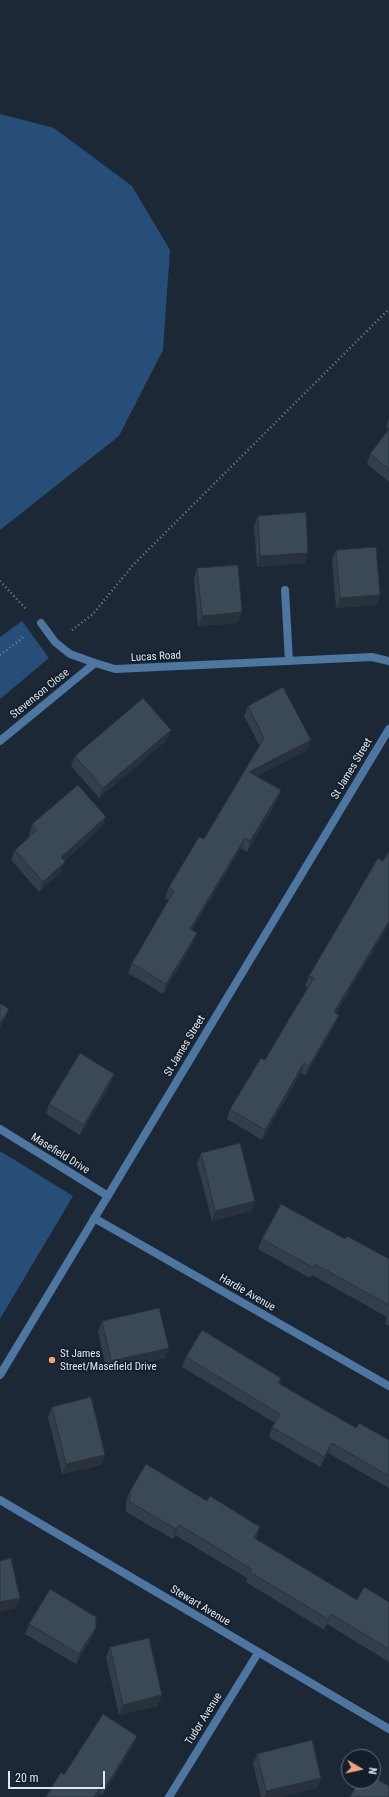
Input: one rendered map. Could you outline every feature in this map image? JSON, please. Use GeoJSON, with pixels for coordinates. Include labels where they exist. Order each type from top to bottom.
{"type":"FeatureCollection","features":[{"type":"Feature","properties":{"kind":"street"},"geometry":{"type":"LineString","coordinates":[[285,590],[289,661]]}},
{"type":"Feature","properties":{"kind":"street","name":"Lucas Road"},"geometry":{"type":"LineString","coordinates":[[41,623],[55,642],[70,654],[114,669],[372,657],[389,661]]}},
{"type":"Feature","properties":{"kind":"street","name":"Stevenson Close"},"geometry":{"type":"LineString","coordinates":[[0,741],[95,663]]}},
{"type":"Feature","properties":{"kind":"street","name":"St James Street"},"geometry":{"type":"LineString","coordinates":[[0,1375],[389,729]]}},
{"type":"Feature","properties":{"kind":"street","name":"Masefield Drive"},"geometry":{"type":"LineString","coordinates":[[0,1130],[108,1196]]}},
{"type":"Feature","properties":{"kind":"street","name":"Hardie Avenue"},"geometry":{"type":"LineString","coordinates":[[94,1218],[389,1386]]}},
{"type":"Feature","properties":{"kind":"street","name":"Stewart Avenue"},"geometry":{"type":"LineString","coordinates":[[0,1500],[389,1729]]}},
{"type":"Feature","properties":{"kind":"street","name":"Tudor Avenue"},"geometry":{"type":"LineString","coordinates":[[169,1797],[258,1653]]}},
{"type":"Feature","properties":{"kind":"path"},"geometry":{"type":"LineString","coordinates":[[55,642],[93,614],[133,565],[389,309]]}},
{"type":"Feature","properties":{"kind":"path"},"geometry":{"type":"LineString","coordinates":[[0,581],[41,623],[0,656]]}},
{"type":"Feature","properties":{"kind":"shaded area"},"geometry":{"type":"Polygon","coordinates":[[[0,114],[54,128],[132,186],[170,250],[163,350],[119,436],[0,530],[0,114]]]}},
{"type":"Feature","properties":{"kind":"shaded area"},"geometry":{"type":"Polygon","coordinates":[[[22,621],[49,658],[0,699],[0,637],[22,621]]]}},
{"type":"Feature","properties":{"kind":"shaded area"},"geometry":{"type":"Polygon","coordinates":[[[0,1151],[73,1196],[0,1319],[0,1151]]]}},
{"type":"Feature","properties":{"kind":"building"},"geometry":{"type":"Polygon","coordinates":[[[389,429],[389,469],[370,454],[389,429]]]}},
{"type":"Feature","properties":{"kind":"building"},"geometry":{"type":"Polygon","coordinates":[[[306,512],[308,553],[260,556],[258,516],[306,512]]]}},
{"type":"Feature","properties":{"kind":"building"},"geometry":{"type":"Polygon","coordinates":[[[376,547],[380,595],[340,598],[336,550],[376,547]]]}},
{"type":"Feature","properties":{"kind":"building"},"geometry":{"type":"Polygon","coordinates":[[[238,565],[242,612],[202,616],[197,568],[238,565]]]}},
{"type":"Feature","properties":{"kind":"building"},"geometry":{"type":"Polygon","coordinates":[[[283,687],[311,740],[249,772],[281,790],[250,841],[245,838],[190,929],[197,933],[166,984],[132,963],[174,891],[169,887],[199,837],[204,839],[264,738],[248,706],[283,687]]]}},
{"type":"Feature","properties":{"kind":"building"},"geometry":{"type":"Polygon","coordinates":[[[143,698],[171,730],[103,788],[75,756],[143,698]]]}},
{"type":"Feature","properties":{"kind":"building"},"geometry":{"type":"Polygon","coordinates":[[[78,785],[106,817],[61,857],[65,862],[43,882],[15,850],[37,830],[32,824],[78,785]]]}},
{"type":"Feature","properties":{"kind":"building"},"geometry":{"type":"Polygon","coordinates":[[[389,852],[389,921],[334,1012],[339,1015],[309,1066],[304,1063],[265,1130],[230,1109],[261,1058],[265,1060],[314,978],[309,976],[378,858],[383,861],[389,852]]]}},
{"type":"Feature","properties":{"kind":"building"},"geometry":{"type":"Polygon","coordinates":[[[0,1003],[9,1009],[0,1024],[0,1003]]]}},
{"type":"Feature","properties":{"kind":"building"},"geometry":{"type":"Polygon","coordinates":[[[80,1053],[114,1074],[84,1125],[49,1104],[80,1053]]]}},
{"type":"Feature","properties":{"kind":"building"},"geometry":{"type":"Polygon","coordinates":[[[240,1143],[255,1201],[215,1211],[201,1153],[240,1143]]]}},
{"type":"Feature","properties":{"kind":"building"},"geometry":{"type":"Polygon","coordinates":[[[281,1204],[345,1239],[347,1236],[389,1259],[389,1305],[315,1264],[314,1268],[262,1239],[281,1204]]]}},
{"type":"Feature","properties":{"kind":"building"},"geometry":{"type":"Polygon","coordinates":[[[159,1308],[169,1348],[111,1361],[102,1321],[159,1308]]]}},
{"type":"Feature","properties":{"kind":"building"},"geometry":{"type":"Polygon","coordinates":[[[202,1330],[281,1378],[278,1383],[356,1428],[359,1423],[389,1440],[389,1476],[332,1443],[324,1457],[272,1427],[280,1414],[186,1357],[202,1330]]]}},
{"type":"Feature","properties":{"kind":"building"},"geometry":{"type":"Polygon","coordinates":[[[91,1397],[105,1455],[66,1464],[52,1407],[91,1397]]]}},
{"type":"Feature","properties":{"kind":"building"},"geometry":{"type":"Polygon","coordinates":[[[146,1464],[207,1501],[210,1496],[260,1527],[254,1538],[357,1600],[364,1587],[389,1602],[389,1649],[331,1614],[328,1619],[250,1572],[251,1569],[179,1525],[176,1529],[130,1502],[130,1491],[146,1464]]]}},
{"type":"Feature","properties":{"kind":"building"},"geometry":{"type":"Polygon","coordinates":[[[11,1558],[20,1598],[0,1602],[0,1561],[11,1558]]]}},
{"type":"Feature","properties":{"kind":"building"},"geometry":{"type":"Polygon","coordinates":[[[50,1589],[96,1617],[96,1627],[79,1654],[29,1624],[50,1589]]]}},
{"type":"Feature","properties":{"kind":"building"},"geometry":{"type":"Polygon","coordinates":[[[149,1638],[162,1695],[123,1705],[110,1647],[149,1638]]]}},
{"type":"Feature","properties":{"kind":"building"},"geometry":{"type":"Polygon","coordinates":[[[103,1714],[137,1736],[106,1786],[102,1784],[94,1797],[46,1797],[61,1772],[64,1775],[103,1714]]]}},
{"type":"Feature","properties":{"kind":"building"},"geometry":{"type":"Polygon","coordinates":[[[312,1740],[321,1778],[266,1791],[257,1754],[312,1740]]]}},
{"type":"Feature","properties":{"kind":"building"},"geometry":{"type":"Polygon","coordinates":[[[381,1782],[389,1786],[389,1797],[350,1797],[354,1789],[381,1789],[381,1782]]]}},
{"type":"Feature","properties":{"kind":"place","name":"St James Street/Masefield Drive"},"geometry":{"type":"Point","coordinates":[52,1360]}}]}
